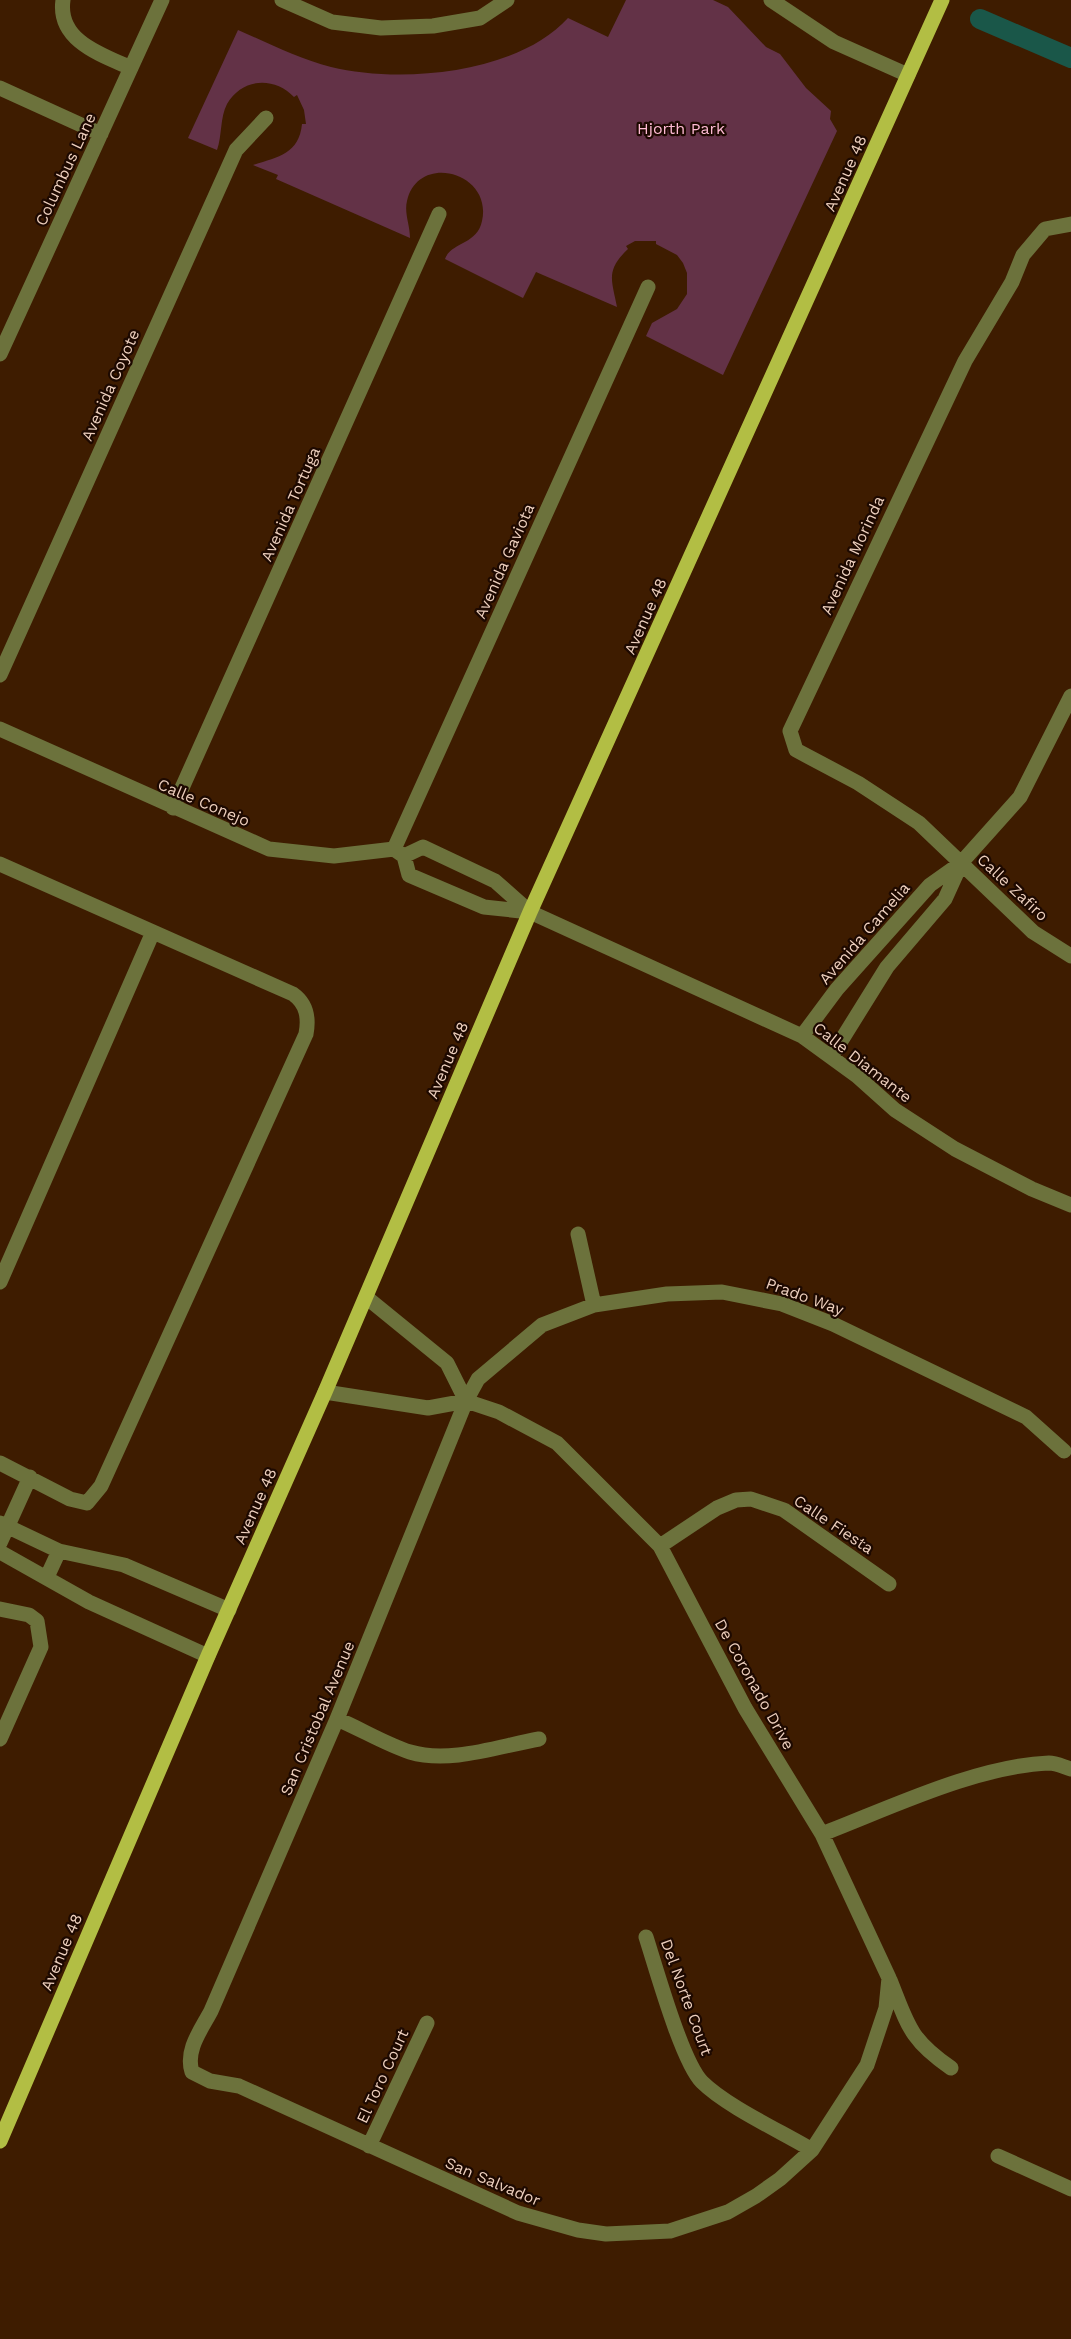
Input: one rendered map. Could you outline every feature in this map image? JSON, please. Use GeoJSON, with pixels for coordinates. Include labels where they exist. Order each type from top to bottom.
{"type":"FeatureCollection","features":[{"type":"Feature","properties":{"kind":"main road","name":"Avenue 48"},"geometry":{"type":"LineString","coordinates":[[0,2141],[3,2124],[325,1392],[530,912],[942,0]]}},
{"type":"Feature","properties":{"kind":"street"},"geometry":{"type":"LineString","coordinates":[[63,0],[61,9],[68,29],[81,44],[131,68]]}},
{"type":"Feature","properties":{"kind":"street","name":"Columbus Lane"},"geometry":{"type":"LineString","coordinates":[[0,354],[162,0]]}},
{"type":"Feature","properties":{"kind":"street"},"geometry":{"type":"LineString","coordinates":[[282,0],[332,22],[381,28],[433,26],[480,18],[507,0]]}},
{"type":"Feature","properties":{"kind":"street"},"geometry":{"type":"LineString","coordinates":[[771,0],[834,42],[908,75]]}},
{"type":"Feature","properties":{"kind":"street"},"geometry":{"type":"LineString","coordinates":[[0,88],[101,134]]}},
{"type":"Feature","properties":{"kind":"street","name":"Avenida Coyote"},"geometry":{"type":"LineString","coordinates":[[0,675],[236,150],[266,118]]}},
{"type":"Feature","properties":{"kind":"street","name":"Avenida Tortuga"},"geometry":{"type":"LineString","coordinates":[[173,808],[439,214]]}},
{"type":"Feature","properties":{"kind":"street","name":"Avenida Morinda"},"geometry":{"type":"LineString","coordinates":[[961,863],[919,823],[858,783],[796,750],[790,731],[965,361],[1012,282],[1023,255],[1045,229],[1071,224]]}},
{"type":"Feature","properties":{"kind":"street","name":"Avenida Gaviota"},"geometry":{"type":"LineString","coordinates":[[399,853],[648,287]]}},
{"type":"Feature","properties":{"kind":"street","name":"Avenida Camelia"},"geometry":{"type":"LineString","coordinates":[[802,1036],[856,969],[930,885],[961,863],[1020,797],[1069,704]]}},
{"type":"Feature","properties":{"kind":"street","name":"Calle Conejo"},"geometry":{"type":"LineString","coordinates":[[0,729],[269,849],[333,856],[399,853],[423,847],[495,881],[530,912]]}},
{"type":"Feature","properties":{"kind":"street"},"geometry":{"type":"LineString","coordinates":[[399,853],[409,875],[484,907],[530,912]]}},
{"type":"Feature","properties":{"kind":"street","name":"Avenida Camelia"},"geometry":{"type":"LineString","coordinates":[[831,1057],[887,967],[945,899],[961,863]]}},
{"type":"Feature","properties":{"kind":"street","name":"Calle Zafiro"},"geometry":{"type":"LineString","coordinates":[[961,863],[1033,932],[1071,956]]}},
{"type":"Feature","properties":{"kind":"street"},"geometry":{"type":"LineString","coordinates":[[0,864],[293,993],[304,1005],[307,1013],[306,1035],[101,1486],[87,1503],[80,1503],[1,1465]]}},
{"type":"Feature","properties":{"kind":"street","name":"Calle Diamante"},"geometry":{"type":"LineString","coordinates":[[530,912],[802,1036],[857,1076],[895,1110],[955,1149],[1032,1189],[1071,1205]]}},
{"type":"Feature","properties":{"kind":"street"},"geometry":{"type":"LineString","coordinates":[[0,1281],[153,932]]}},
{"type":"Feature","properties":{"kind":"street"},"geometry":{"type":"LineString","coordinates":[[856,969],[876,984]]}},
{"type":"Feature","properties":{"kind":"street"},"geometry":{"type":"LineString","coordinates":[[578,1234],[594,1305]]}},
{"type":"Feature","properties":{"kind":"street","name":"Prado Way"},"geometry":{"type":"LineString","coordinates":[[466,1401],[478,1379],[542,1325],[594,1305],[699,1292],[752,1296],[782,1304],[833,1323],[1026,1417],[1064,1451]]}},
{"type":"Feature","properties":{"kind":"street"},"geometry":{"type":"LineString","coordinates":[[366,1297],[447,1363],[466,1401]]}},
{"type":"Feature","properties":{"kind":"street","name":"De Coronado Drive"},"geometry":{"type":"LineString","coordinates":[[325,1392],[428,1408],[466,1401],[499,1412],[557,1443],[660,1546],[745,1708],[822,1834],[889,1978],[911,2032],[925,2050],[951,2068]]}},
{"type":"Feature","properties":{"kind":"street","name":"San Cristobal Avenue"},"geometry":{"type":"LineString","coordinates":[[193,2045],[216,2000],[337,1719],[466,1401]]}},
{"type":"Feature","properties":{"kind":"street"},"geometry":{"type":"LineString","coordinates":[[0,1543],[4,1524],[30,1477]]}},
{"type":"Feature","properties":{"kind":"street","name":"Calle Fiesta"},"geometry":{"type":"LineString","coordinates":[[660,1546],[717,1508],[735,1500],[751,1499],[784,1510],[889,1584]]}},
{"type":"Feature","properties":{"kind":"street"},"geometry":{"type":"LineString","coordinates":[[4,1524],[59,1551],[124,1564],[229,1610]]}},
{"type":"Feature","properties":{"kind":"street"},"geometry":{"type":"LineString","coordinates":[[47,1577],[59,1551]]}},
{"type":"Feature","properties":{"kind":"street"},"geometry":{"type":"LineString","coordinates":[[0,1552],[89,1602],[208,1656]]}},
{"type":"Feature","properties":{"kind":"street"},"geometry":{"type":"LineString","coordinates":[[0,1609],[29,1615],[36,1621],[40,1629],[41,1647],[0,1739]]}},
{"type":"Feature","properties":{"kind":"street"},"geometry":{"type":"LineString","coordinates":[[337,1719],[410,1752],[431,1755],[457,1754],[539,1739]]}},
{"type":"Feature","properties":{"kind":"street"},"geometry":{"type":"LineString","coordinates":[[822,1834],[921,1794],[999,1772],[1051,1763],[1071,1769]]}},
{"type":"Feature","properties":{"kind":"street","name":"Del Norte Court"},"geometry":{"type":"LineString","coordinates":[[646,1937],[664,1996],[687,2055],[701,2081],[720,2096],[812,2150]]}},
{"type":"Feature","properties":{"kind":"street","name":"San Salvador"},"geometry":{"type":"LineString","coordinates":[[193,2045],[189,2061],[192,2072],[210,2081],[239,2086],[518,2213],[578,2230],[606,2234],[670,2231],[728,2212],[780,2180],[812,2150],[867,2065],[886,2008],[889,1978]]}},
{"type":"Feature","properties":{"kind":"street","name":"El Toro Court"},"geometry":{"type":"LineString","coordinates":[[369,2146],[428,2023]]}},
{"type":"Feature","properties":{"kind":"street"},"geometry":{"type":"LineString","coordinates":[[998,2156],[1071,2189]]}},
{"type":"Feature","properties":{"kind":"green space","name":"Hjorth Park"},"geometry":{"type":"Polygon","coordinates":[[[626,0],[713,0],[728,7],[766,47],[780,54],[806,88],[831,111],[830,119],[837,131],[723,375],[646,336],[652,323],[677,309],[687,294],[687,273],[683,263],[677,255],[656,244],[656,241],[635,241],[626,246],[628,249],[616,264],[612,276],[617,307],[536,272],[523,298],[445,259],[453,249],[475,235],[482,221],[482,204],[476,190],[466,180],[453,174],[438,173],[425,177],[414,186],[406,206],[410,238],[276,179],[278,175],[253,165],[286,153],[297,142],[302,124],[306,124],[304,110],[297,95],[294,97],[286,90],[268,83],[250,85],[233,95],[227,104],[217,150],[188,138],[238,30],[295,55],[331,67],[359,72],[423,74],[489,63],[519,52],[546,37],[568,18],[608,37],[626,0]]]}},
{"type":"Feature","properties":{"kind":"waterway"},"geometry":{"type":"LineString","coordinates":[[980,19],[1071,58]]}}]}
